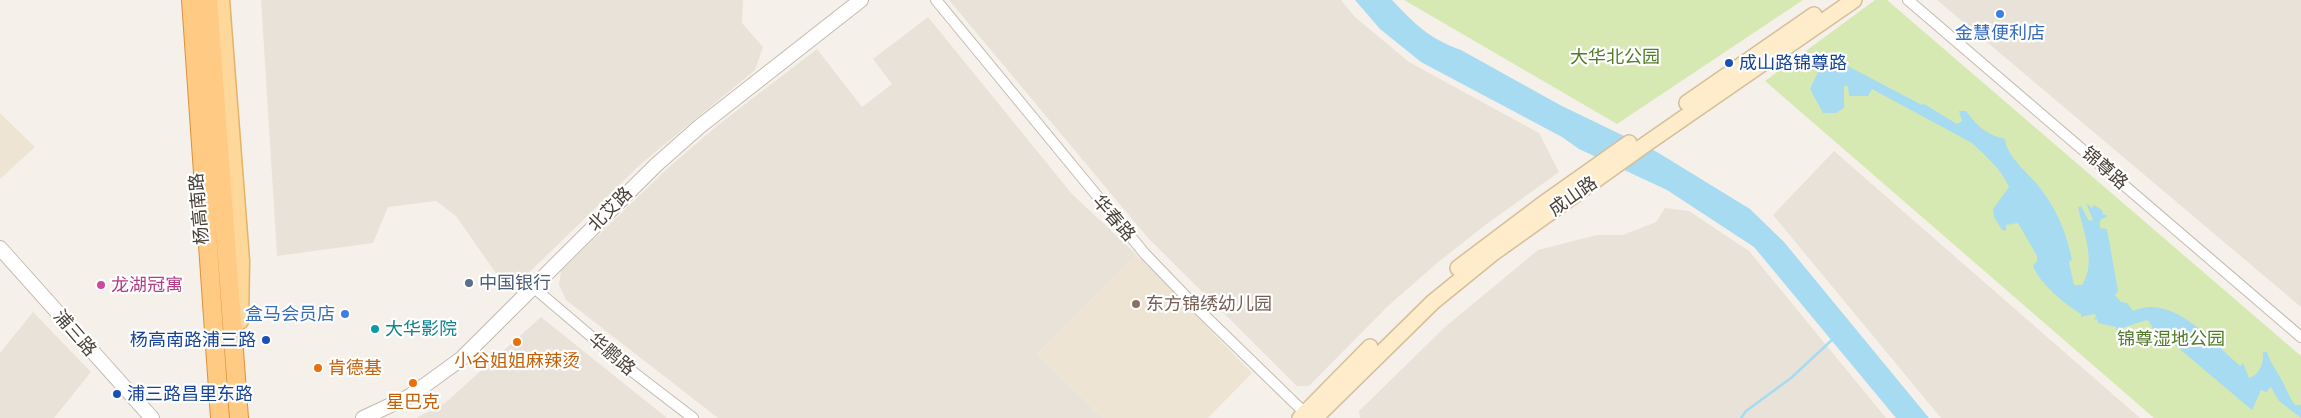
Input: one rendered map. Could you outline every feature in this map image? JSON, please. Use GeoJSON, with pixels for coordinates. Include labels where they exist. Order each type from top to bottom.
{"type":"FeatureCollection","features":[{"type":"Feature","properties":{"kind":"highway","name":"杨高南路"},"geometry":{"type":"LineString","coordinates":[[191,0],[207,105],[239,418]]}},
{"type":"Feature","properties":{"kind":"highway","name":"杨高南路"},"geometry":{"type":"LineString","coordinates":[[208,0],[207,105],[220,418]]}},
{"type":"Feature","properties":{"kind":"main road","name":"杨高南路"},"geometry":{"type":"LineString","coordinates":[[182,0],[215,418]]}},
{"type":"Feature","properties":{"kind":"main road"},"geometry":{"type":"LineString","coordinates":[[221,0],[241,261],[239,304],[246,418]]}},
{"type":"Feature","properties":{"kind":"main road","name":"成山路"},"geometry":{"type":"LineString","coordinates":[[1307,417],[1433,302],[1492,254],[1604,168],[1836,0]]}},
{"type":"Feature","properties":{"kind":"main road","name":"成山路"},"geometry":{"type":"LineString","coordinates":[[1642,140],[1854,0]]}},
{"type":"Feature","properties":{"kind":"street","name":"北艾路"},"geometry":{"type":"LineString","coordinates":[[363,418],[410,396],[446,372],[675,147],[861,0]]}},
{"type":"Feature","properties":{"kind":"street","name":"华春路"},"geometry":{"type":"LineString","coordinates":[[936,0],[1145,254],[1307,417]]}},
{"type":"Feature","properties":{"kind":"street","name":"锦尊路"},"geometry":{"type":"LineString","coordinates":[[1908,0],[2301,337]]}},
{"type":"Feature","properties":{"kind":"street","name":"浦三路"},"geometry":{"type":"LineString","coordinates":[[0,248],[152,418]]}},
{"type":"Feature","properties":{"kind":"street","name":"华鹏路"},"geometry":{"type":"LineString","coordinates":[[533,287],[633,372],[693,418]]}},
{"type":"Feature","properties":{"kind":"shaded area"},"geometry":{"type":"Polygon","coordinates":[[[261,0],[743,0],[742,23],[763,47],[755,70],[642,163],[509,292],[456,216],[436,201],[388,207],[373,243],[277,256],[261,0]]]}},
{"type":"Feature","properties":{"kind":"shaded area"},"geometry":{"type":"Polygon","coordinates":[[[949,0],[1341,0],[1355,17],[1409,62],[1539,133],[1559,172],[1484,226],[1436,264],[1388,306],[1309,386],[1297,386],[1148,238],[949,0]]]}},
{"type":"Feature","properties":{"kind":"shaded area"},"geometry":{"type":"Polygon","coordinates":[[[1937,0],[2301,0],[2301,307],[1937,0]]]}},
{"type":"Feature","properties":{"kind":"shaded area"},"geometry":{"type":"Polygon","coordinates":[[[928,17],[1072,194],[1136,254],[1038,354],[1103,418],[718,418],[566,300],[559,285],[561,271],[669,167],[718,125],[817,49],[862,107],[892,84],[873,59],[928,17]]]}},
{"type":"Feature","properties":{"kind":"shaded area"},"geometry":{"type":"Polygon","coordinates":[[[0,113],[35,147],[0,179],[0,113]]]}},
{"type":"Feature","properties":{"kind":"shaded area"},"geometry":{"type":"Polygon","coordinates":[[[1834,151],[2140,418],[1941,418],[1773,215],[1834,151]]]}},
{"type":"Feature","properties":{"kind":"shaded area"},"geometry":{"type":"Polygon","coordinates":[[[1665,208],[1689,211],[1749,251],[1886,418],[1360,418],[1359,411],[1445,327],[1538,250],[1597,235],[1623,235],[1656,222],[1665,208]]]}},
{"type":"Feature","properties":{"kind":"shaded area","name":"东方锦绣幼儿园"},"geometry":{"type":"Polygon","coordinates":[[[1136,254],[1252,373],[1208,418],[1103,418],[1038,354],[1136,254]]]}},
{"type":"Feature","properties":{"kind":"shaded area"},"geometry":{"type":"Polygon","coordinates":[[[33,312],[91,372],[54,418],[0,418],[0,353],[33,312]]]}},
{"type":"Feature","properties":{"kind":"shaded area"},"geometry":{"type":"Polygon","coordinates":[[[541,317],[667,418],[416,418],[445,403],[541,317]]]}},
{"type":"Feature","properties":{"kind":"green space","name":"大华北公园"},"geometry":{"type":"Polygon","coordinates":[[[1404,0],[1803,0],[1617,124],[1404,0]]]}},
{"type":"Feature","properties":{"kind":"green space","name":"锦尊湿地公园"},"geometry":{"type":"Polygon","coordinates":[[[1875,0],[1887,0],[2301,356],[2301,418],[2154,418],[1765,81],[1875,0]]]}},
{"type":"Feature","properties":{"kind":"water"},"geometry":{"type":"Polygon","coordinates":[[[1355,0],[1392,0],[1415,23],[1431,35],[1560,105],[1657,152],[1750,209],[1784,242],[1929,418],[1896,418],[1754,247],[1667,190],[1579,149],[1562,137],[1421,62],[1380,29],[1355,0]]]}},
{"type":"Feature","properties":{"kind":"water"},"geometry":{"type":"Polygon","coordinates":[[[1829,63],[1842,63],[1922,105],[1924,104],[1957,124],[1962,121],[1959,111],[1966,111],[1983,129],[2005,139],[2010,153],[2038,186],[2057,216],[2065,233],[2070,251],[2072,260],[2069,262],[2074,285],[2082,285],[2086,276],[2089,257],[2078,207],[2081,206],[2089,221],[2093,220],[2086,203],[2092,208],[2094,205],[2102,210],[2103,214],[2108,216],[2100,220],[2100,228],[2107,229],[2118,291],[2115,295],[2121,302],[2127,303],[2133,311],[2148,307],[2163,309],[2177,314],[2204,333],[2240,366],[2243,363],[2249,378],[2259,371],[2263,360],[2263,352],[2267,352],[2293,402],[2295,405],[2301,405],[2301,418],[2279,401],[2271,387],[2266,392],[2261,390],[2252,410],[2170,341],[2161,331],[2157,334],[2147,320],[2116,330],[2116,327],[2098,323],[2097,319],[2094,320],[2096,316],[2094,314],[2081,317],[2081,314],[2054,293],[2036,273],[2033,266],[2037,261],[2037,256],[2018,223],[2006,225],[2006,231],[2002,230],[1994,217],[1993,209],[2009,187],[2002,174],[1988,158],[1972,143],[1872,89],[1868,96],[1849,96],[1848,86],[1844,86],[1844,108],[1836,113],[1823,113],[1810,89],[1821,66],[1829,63]]]}},
{"type":"Feature","properties":{"kind":"waterway"},"geometry":{"type":"LineString","coordinates":[[1741,418],[1746,411],[1791,378],[1834,338]]}},
{"type":"Feature","properties":{"kind":"place","name":"金慧便利店"},"geometry":{"type":"Point","coordinates":[2000,14]}},
{"type":"Feature","properties":{"kind":"place","name":"成山路锦尊路"},"geometry":{"type":"Point","coordinates":[1729,63]}},
{"type":"Feature","properties":{"kind":"place","name":"中国银行"},"geometry":{"type":"Point","coordinates":[469,283]}},
{"type":"Feature","properties":{"kind":"place","name":"龙湖冠寓"},"geometry":{"type":"Point","coordinates":[101,285]}},
{"type":"Feature","properties":{"kind":"place","name":"东方锦绣幼儿园"},"geometry":{"type":"Point","coordinates":[1136,304]}},
{"type":"Feature","properties":{"kind":"place","name":"盒马会员店"},"geometry":{"type":"Point","coordinates":[345,314]}},
{"type":"Feature","properties":{"kind":"place","name":"大华影院"},"geometry":{"type":"Point","coordinates":[375,329]}},
{"type":"Feature","properties":{"kind":"place","name":"杨高南路浦三路"},"geometry":{"type":"Point","coordinates":[266,340]}},
{"type":"Feature","properties":{"kind":"place","name":"小谷姐姐麻辣烫"},"geometry":{"type":"Point","coordinates":[517,342]}},
{"type":"Feature","properties":{"kind":"place","name":"肯德基"},"geometry":{"type":"Point","coordinates":[318,368]}},
{"type":"Feature","properties":{"kind":"place","name":"星巴克"},"geometry":{"type":"Point","coordinates":[413,383]}},
{"type":"Feature","properties":{"kind":"place","name":"浦三路昌里东路"},"geometry":{"type":"Point","coordinates":[117,394]}}]}
